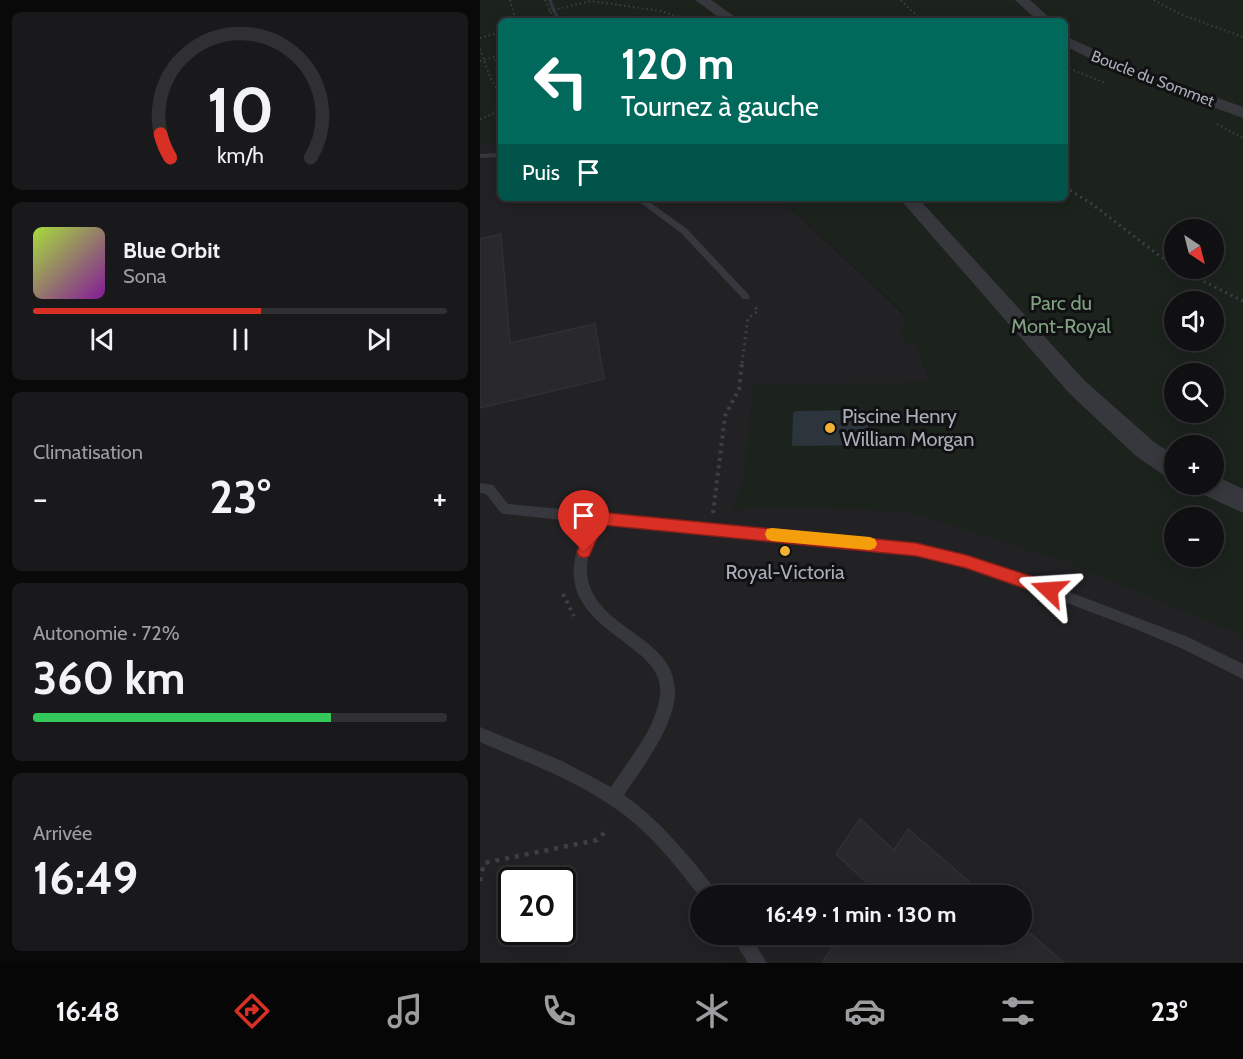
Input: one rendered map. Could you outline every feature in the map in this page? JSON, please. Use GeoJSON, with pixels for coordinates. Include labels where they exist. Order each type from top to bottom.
{"type":"FeatureCollection","features":[{"type":"Feature","properties":{"kind":"street"},"geometry":{"type":"LineString","coordinates":[[702,0],[729,18]]}},
{"type":"Feature","properties":{"kind":"street"},"geometry":{"type":"LineString","coordinates":[[1022,0],[1043,18]]}},
{"type":"Feature","properties":{"kind":"street","name":"Boucle du Sommet"},"geometry":{"type":"LineString","coordinates":[[1068,42],[1106,63],[1181,88],[1243,113]]}},
{"type":"Feature","properties":{"kind":"street"},"geometry":{"type":"LineString","coordinates":[[911,201],[1077,387],[1145,449],[1164,461]]}},
{"type":"Feature","properties":{"kind":"street"},"geometry":{"type":"LineString","coordinates":[[1224,492],[1243,502]]}},
{"type":"Feature","properties":{"kind":"lane"},"geometry":{"type":"LineString","coordinates":[[480,156],[498,156]]}},
{"type":"Feature","properties":{"kind":"lane"},"geometry":{"type":"LineString","coordinates":[[642,201],[684,231],[746,297]]}},
{"type":"Feature","properties":{"kind":"lane"},"geometry":{"type":"LineString","coordinates":[[480,488],[489,489],[505,509],[884,545],[943,555],[1016,578],[1134,622],[1188,644],[1243,672]]}},
{"type":"Feature","properties":{"kind":"lane"},"geometry":{"type":"LineString","coordinates":[[598,518],[580,565],[582,587],[586,597],[610,625],[651,656],[664,672],[667,682],[665,705],[659,721],[613,798]]}},
{"type":"Feature","properties":{"kind":"lane"},"geometry":{"type":"LineString","coordinates":[[480,734],[574,777],[627,807],[658,835],[701,885]]}},
{"type":"Feature","properties":{"kind":"lane"},"geometry":{"type":"LineString","coordinates":[[746,945],[758,963]]}},
{"type":"Feature","properties":{"kind":"path"},"geometry":{"type":"LineString","coordinates":[[510,0],[515,18]]}},
{"type":"Feature","properties":{"kind":"path"},"geometry":{"type":"LineString","coordinates":[[545,0],[553,18]]}},
{"type":"Feature","properties":{"kind":"path"},"geometry":{"type":"LineString","coordinates":[[901,0],[919,18]]}},
{"type":"Feature","properties":{"kind":"path"},"geometry":{"type":"LineString","coordinates":[[1154,0],[1180,14],[1243,37]]}},
{"type":"Feature","properties":{"kind":"path"},"geometry":{"type":"LineString","coordinates":[[549,11],[591,1],[661,12],[681,18]]}},
{"type":"Feature","properties":{"kind":"path"},"geometry":{"type":"LineString","coordinates":[[480,38],[498,33]]}},
{"type":"Feature","properties":{"kind":"path"},"geometry":{"type":"LineString","coordinates":[[480,50],[482,61],[498,91]]}},
{"type":"Feature","properties":{"kind":"path"},"geometry":{"type":"LineString","coordinates":[[482,61],[498,53]]}},
{"type":"Feature","properties":{"kind":"path"},"geometry":{"type":"LineString","coordinates":[[480,119],[498,111]]}},
{"type":"Feature","properties":{"kind":"path"},"geometry":{"type":"LineString","coordinates":[[1068,189],[1092,204],[1164,259]]}},
{"type":"Feature","properties":{"kind":"path"},"geometry":{"type":"LineString","coordinates":[[1198,279],[1243,301]]}},
{"type":"Feature","properties":{"kind":"path"},"geometry":{"type":"LineString","coordinates":[[714,510],[725,416],[739,389],[748,318],[758,311],[754,306]]}},
{"type":"Feature","properties":{"kind":"path"},"geometry":{"type":"LineString","coordinates":[[562,591],[569,610],[577,620]]}},
{"type":"Feature","properties":{"kind":"path"},"geometry":{"type":"LineString","coordinates":[[480,881],[484,863],[597,840],[608,829]]}},
{"type":"Feature","properties":{"kind":"shaded area","name":"Royal-Victoria"},"geometry":{"type":"Polygon","coordinates":[[[480,143],[498,143],[498,201],[783,201],[905,315],[931,383],[1164,564],[1164,567],[1168,567],[1243,625],[1243,963],[480,963],[480,143]]]}},
{"type":"Feature","properties":{"kind":"shaded area","name":"Piscine Henry William Morgan"},"geometry":{"type":"Polygon","coordinates":[[[863,410],[868,413],[867,445],[792,446],[793,413],[796,411],[863,410]]]}},
{"type":"Feature","properties":{"kind":"green space","name":"Parc du Mont-Royal"},"geometry":{"type":"Polygon","coordinates":[[[480,0],[1243,0],[1243,636],[1066,562],[907,511],[758,507],[731,512],[744,479],[753,385],[931,382],[916,346],[900,338],[905,314],[783,201],[1068,201],[1068,18],[498,18],[498,143],[480,143],[480,0]]]}},
{"type":"Feature","properties":{"kind":"building"},"geometry":{"type":"Polygon","coordinates":[[[501,234],[510,343],[595,324],[604,379],[480,408],[480,239],[501,234]]]}},
{"type":"Feature","properties":{"kind":"building"},"geometry":{"type":"Polygon","coordinates":[[[860,819],[894,850],[908,829],[973,885],[869,885],[836,854],[860,819]]]}},
{"type":"Feature","properties":{"kind":"building"},"geometry":{"type":"Polygon","coordinates":[[[1032,935],[1064,963],[822,963],[834,945],[1032,945],[1032,935]]]}},
{"type":"Feature","properties":{"kind":"waterway"},"geometry":{"type":"LineString","coordinates":[[550,0],[558,18]]}},
{"type":"Feature","properties":{"kind":"slow traffic"},"geometry":{"type":"LineString","coordinates":[[772,534],[870,544]]}},
{"type":"Feature","properties":{"kind":"place","name":"Piscine Henry William Morgan"},"geometry":{"type":"Point","coordinates":[830,428]}},
{"type":"Feature","properties":{"kind":"place","name":"Royal-Victoria"},"geometry":{"type":"Point","coordinates":[785,551]}},
{"type":"Feature","properties":{"kind":"route"},"geometry":{"type":"LineString","coordinates":[[584,552],[598,518],[638,521],[916,549],[1006,574],[1049,590]]}}]}
